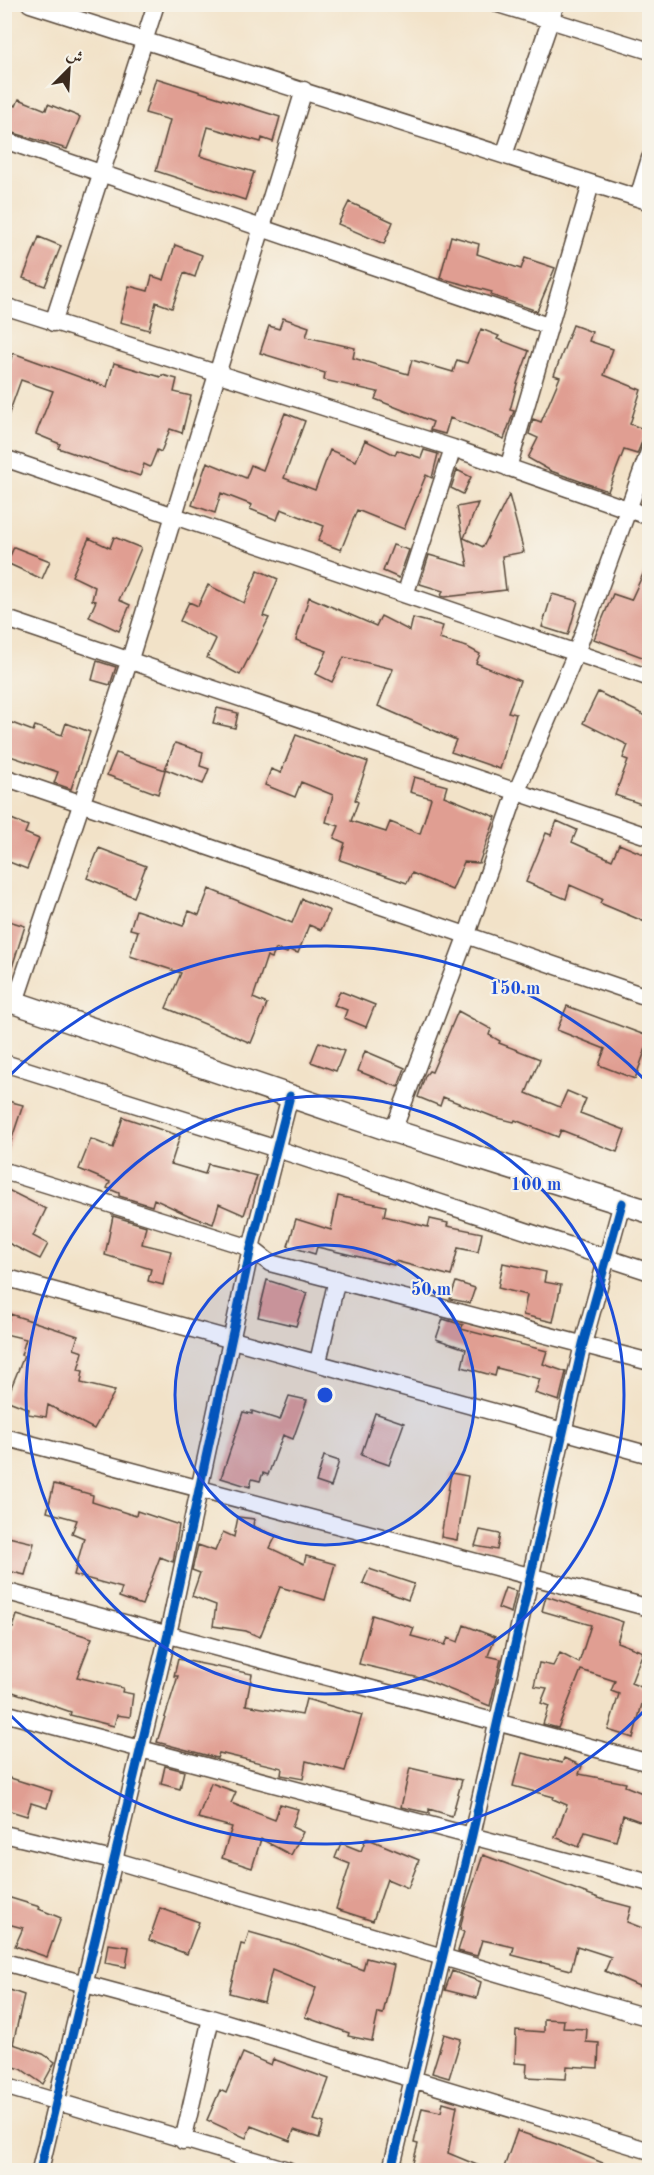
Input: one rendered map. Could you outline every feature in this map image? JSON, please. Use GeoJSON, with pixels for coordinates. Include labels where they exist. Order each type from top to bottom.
{"type":"FeatureCollection","features":[{"type":"Feature","properties":{"kind":"street"},"geometry":{"type":"LineString","coordinates":[[30,4],[644,200],[650,158]]}},
{"type":"Feature","properties":{"kind":"street"},"geometry":{"type":"LineString","coordinates":[[53,323],[104,173],[156,4]]}},
{"type":"Feature","properties":{"kind":"street"},"geometry":{"type":"LineString","coordinates":[[498,4],[553,12],[650,51]]}},
{"type":"Feature","properties":{"kind":"street"},"geometry":{"type":"LineString","coordinates":[[504,155],[553,12]]}},
{"type":"Feature","properties":{"kind":"street"},"geometry":{"type":"LineString","coordinates":[[304,90],[130,659],[10,1000],[393,1131],[650,1212]]}},
{"type":"Feature","properties":{"kind":"street"},"geometry":{"type":"LineString","coordinates":[[4,140],[548,326]]}},
{"type":"Feature","properties":{"kind":"street"},"geometry":{"type":"LineString","coordinates":[[508,468],[591,184]]}},
{"type":"Feature","properties":{"kind":"street"},"geometry":{"type":"LineString","coordinates":[[4,306],[453,448],[650,517]]}},
{"type":"Feature","properties":{"kind":"street"},"geometry":{"type":"LineString","coordinates":[[406,592],[453,448]]}},
{"type":"Feature","properties":{"kind":"street"},"geometry":{"type":"LineString","coordinates":[[393,1131],[466,937],[516,793],[576,653],[626,509],[650,449]]}},
{"type":"Feature","properties":{"kind":"street"},"geometry":{"type":"LineString","coordinates":[[4,458],[406,592],[650,678]]}},
{"type":"Feature","properties":{"kind":"street"},"geometry":{"type":"LineString","coordinates":[[4,618],[650,837]]}},
{"type":"Feature","properties":{"kind":"street"},"geometry":{"type":"LineString","coordinates":[[4,777],[466,937],[650,998]]}},
{"type":"Feature","properties":{"kind":"street"},"geometry":{"type":"LineString","coordinates":[[4,1063],[277,1149],[650,1272]]}},
{"type":"Feature","properties":{"kind":"street"},"geometry":{"type":"LineString","coordinates":[[40,2170],[168,1634],[251,1248],[290,1096]]}},
{"type":"Feature","properties":{"kind":"street"},"geometry":{"type":"LineString","coordinates":[[4,1171],[251,1248],[270,1263],[650,1362]]}},
{"type":"Feature","properties":{"kind":"street"},"geometry":{"type":"LineString","coordinates":[[392,2170],[472,1835],[496,1720],[583,1344],[622,1203]]}},
{"type":"Feature","properties":{"kind":"street"},"geometry":{"type":"LineString","coordinates":[[4,1277],[650,1455]]}},
{"type":"Feature","properties":{"kind":"street"},"geometry":{"type":"LineString","coordinates":[[318,1362],[337,1279]]}},
{"type":"Feature","properties":{"kind":"street"},"geometry":{"type":"LineString","coordinates":[[4,1437],[650,1608]]}},
{"type":"Feature","properties":{"kind":"street"},"geometry":{"type":"LineString","coordinates":[[4,1591],[496,1720],[650,1763]]}},
{"type":"Feature","properties":{"kind":"street"},"geometry":{"type":"LineString","coordinates":[[4,1713],[650,1883]]}},
{"type":"Feature","properties":{"kind":"street"},"geometry":{"type":"LineString","coordinates":[[4,1834],[113,1860],[650,2018]]}},
{"type":"Feature","properties":{"kind":"street"},"geometry":{"type":"LineString","coordinates":[[4,1962],[85,1982],[211,2018],[650,2151]]}},
{"type":"Feature","properties":{"kind":"street"},"geometry":{"type":"LineString","coordinates":[[183,2141],[211,2018]]}},
{"type":"Feature","properties":{"kind":"street"},"geometry":{"type":"LineString","coordinates":[[4,2086],[183,2141],[288,2170]]}},
{"type":"Feature","properties":{"kind":"building"},"geometry":{"type":"Polygon","coordinates":[[[156,78],[280,117],[273,142],[262,138],[261,142],[208,127],[200,156],[254,172],[245,200],[156,171],[170,120],[145,113],[156,78]]]}},
{"type":"Feature","properties":{"kind":"building"},"geometry":{"type":"Polygon","coordinates":[[[19,99],[46,110],[48,104],[80,117],[67,149],[4,130],[4,101],[16,106],[19,99]]]}},
{"type":"Feature","properties":{"kind":"building"},"geometry":{"type":"Polygon","coordinates":[[[349,202],[393,222],[384,244],[338,224],[349,202]]]}},
{"type":"Feature","properties":{"kind":"building"},"geometry":{"type":"Polygon","coordinates":[[[451,236],[479,244],[477,254],[521,269],[525,258],[555,268],[537,311],[491,295],[492,292],[440,278],[451,236]]]}},
{"type":"Feature","properties":{"kind":"building"},"geometry":{"type":"Polygon","coordinates":[[[39,237],[61,246],[45,286],[23,278],[39,237]]]}},
{"type":"Feature","properties":{"kind":"building"},"geometry":{"type":"Polygon","coordinates":[[[175,245],[202,255],[195,277],[184,273],[172,308],[156,302],[149,330],[120,322],[129,286],[148,291],[152,276],[164,280],[175,245]]]}},
{"type":"Feature","properties":{"kind":"building"},"geometry":{"type":"Polygon","coordinates":[[[283,318],[309,327],[306,337],[355,348],[353,358],[408,374],[412,360],[453,372],[457,360],[467,363],[481,329],[499,336],[497,339],[529,351],[517,384],[510,410],[514,411],[504,439],[450,418],[445,434],[430,430],[433,422],[375,399],[378,392],[324,380],[325,373],[260,353],[269,326],[279,329],[283,318]]]}},
{"type":"Feature","properties":{"kind":"building"},"geometry":{"type":"Polygon","coordinates":[[[573,325],[592,332],[589,341],[613,349],[604,375],[641,390],[630,424],[646,430],[637,454],[624,450],[608,491],[551,471],[528,458],[538,438],[529,434],[533,419],[541,422],[560,377],[554,375],[573,325]]]}},
{"type":"Feature","properties":{"kind":"building"},"geometry":{"type":"Polygon","coordinates":[[[13,353],[107,387],[114,363],[161,377],[162,375],[177,379],[174,392],[191,396],[182,433],[170,429],[161,452],[157,450],[150,467],[144,464],[140,476],[58,448],[60,444],[36,434],[53,391],[21,380],[7,419],[4,419],[4,378],[13,353]]]}},
{"type":"Feature","properties":{"kind":"building"},"geometry":{"type":"Polygon","coordinates":[[[285,413],[305,421],[284,478],[315,490],[330,450],[356,461],[365,440],[395,455],[397,450],[421,458],[424,450],[438,454],[432,478],[426,475],[404,529],[357,510],[341,550],[318,541],[324,526],[281,509],[277,520],[250,509],[252,505],[221,493],[215,513],[192,505],[207,462],[246,478],[251,465],[263,470],[285,413]]]}},
{"type":"Feature","properties":{"kind":"building"},"geometry":{"type":"Polygon","coordinates":[[[457,470],[471,477],[463,494],[451,488],[457,470]]]}},
{"type":"Feature","properties":{"kind":"building"},"geometry":{"type":"Polygon","coordinates":[[[509,495],[524,552],[502,556],[506,590],[445,597],[441,596],[443,591],[420,584],[429,555],[468,566],[457,507],[478,503],[464,538],[483,547],[509,495]]]}},
{"type":"Feature","properties":{"kind":"building"},"geometry":{"type":"Polygon","coordinates":[[[114,537],[141,548],[119,600],[130,605],[119,631],[89,617],[96,601],[92,600],[95,587],[72,576],[89,538],[110,548],[114,537]]]}},
{"type":"Feature","properties":{"kind":"building"},"geometry":{"type":"Polygon","coordinates":[[[393,545],[409,550],[399,578],[383,571],[393,545]]]}},
{"type":"Feature","properties":{"kind":"building"},"geometry":{"type":"Polygon","coordinates":[[[14,547],[50,561],[42,579],[7,563],[14,547]]]}},
{"type":"Feature","properties":{"kind":"building"},"geometry":{"type":"Polygon","coordinates":[[[650,559],[650,660],[594,639],[613,594],[631,600],[650,559]]]}},
{"type":"Feature","properties":{"kind":"building"},"geometry":{"type":"Polygon","coordinates":[[[258,570],[278,579],[263,616],[269,618],[240,675],[207,658],[216,639],[180,621],[189,602],[198,606],[208,585],[244,603],[258,570]]]}},
{"type":"Feature","properties":{"kind":"building"},"geometry":{"type":"Polygon","coordinates":[[[552,594],[578,601],[568,635],[542,627],[552,594]]]}},
{"type":"Feature","properties":{"kind":"building"},"geometry":{"type":"Polygon","coordinates":[[[309,597],[376,626],[381,616],[410,631],[413,618],[443,626],[439,639],[467,647],[480,654],[476,663],[520,681],[508,712],[516,714],[500,769],[451,752],[456,740],[378,706],[393,669],[344,657],[332,682],[316,674],[327,651],[296,640],[309,597]]]}},
{"type":"Feature","properties":{"kind":"building"},"geometry":{"type":"Polygon","coordinates":[[[97,661],[116,667],[110,685],[92,680],[97,661]]]}},
{"type":"Feature","properties":{"kind":"building"},"geometry":{"type":"Polygon","coordinates":[[[598,692],[650,718],[650,807],[615,795],[628,760],[623,758],[628,745],[583,723],[598,692]]]}},
{"type":"Feature","properties":{"kind":"building"},"geometry":{"type":"Polygon","coordinates":[[[217,708],[238,713],[235,728],[213,723],[217,708]]]}},
{"type":"Feature","properties":{"kind":"building"},"geometry":{"type":"Polygon","coordinates":[[[4,720],[33,731],[35,726],[62,735],[66,723],[90,732],[71,789],[54,783],[58,772],[4,754],[4,720]]]}},
{"type":"Feature","properties":{"kind":"building"},"geometry":{"type":"Polygon","coordinates":[[[296,735],[368,762],[355,800],[358,802],[351,821],[386,832],[390,822],[420,834],[431,798],[410,792],[414,777],[447,786],[444,796],[496,817],[479,863],[464,862],[452,890],[412,873],[407,883],[340,860],[345,843],[334,838],[339,826],[326,822],[333,795],[301,782],[295,797],[265,785],[271,769],[281,773],[296,735]]]}},
{"type":"Feature","properties":{"kind":"building"},"geometry":{"type":"Polygon","coordinates":[[[175,743],[203,752],[200,766],[209,769],[203,784],[165,769],[175,743]]]}},
{"type":"Feature","properties":{"kind":"building"},"geometry":{"type":"Polygon","coordinates":[[[116,753],[165,770],[158,794],[107,775],[116,753]]]}},
{"type":"Feature","properties":{"kind":"building"},"geometry":{"type":"Polygon","coordinates":[[[9,818],[28,826],[25,833],[39,839],[27,869],[4,860],[4,830],[9,818]]]}},
{"type":"Feature","properties":{"kind":"building"},"geometry":{"type":"Polygon","coordinates":[[[557,821],[577,830],[572,842],[612,860],[619,844],[650,857],[650,924],[600,903],[602,899],[570,885],[566,899],[526,882],[546,833],[551,835],[557,821]]]}},
{"type":"Feature","properties":{"kind":"building"},"geometry":{"type":"Polygon","coordinates":[[[99,848],[146,866],[134,897],[87,878],[99,848]]]}},
{"type":"Feature","properties":{"kind":"building"},"geometry":{"type":"Polygon","coordinates":[[[209,889],[292,923],[302,899],[330,911],[321,930],[309,925],[298,953],[289,950],[287,953],[276,949],[272,958],[267,956],[253,998],[267,1004],[251,1043],[166,1008],[181,973],[130,956],[138,931],[130,929],[136,910],[183,926],[189,911],[199,915],[209,889]]]}},
{"type":"Feature","properties":{"kind":"building"},"geometry":{"type":"Polygon","coordinates":[[[9,921],[25,926],[8,980],[4,979],[4,934],[9,921]]]}},
{"type":"Feature","properties":{"kind":"building"},"geometry":{"type":"Polygon","coordinates":[[[340,991],[375,1005],[366,1027],[344,1018],[347,1010],[334,1005],[340,991]]]}},
{"type":"Feature","properties":{"kind":"building"},"geometry":{"type":"Polygon","coordinates":[[[567,1006],[650,1037],[635,1079],[599,1065],[605,1049],[557,1030],[567,1006]]]}},
{"type":"Feature","properties":{"kind":"building"},"geometry":{"type":"Polygon","coordinates":[[[458,1011],[491,1029],[489,1035],[500,1041],[499,1043],[540,1059],[526,1093],[560,1107],[567,1091],[586,1099],[580,1113],[625,1130],[617,1152],[561,1130],[558,1137],[515,1120],[514,1122],[494,1117],[443,1097],[440,1106],[418,1097],[425,1076],[429,1071],[432,1072],[458,1011]]]}},
{"type":"Feature","properties":{"kind":"building"},"geometry":{"type":"Polygon","coordinates":[[[319,1042],[344,1051],[336,1071],[311,1062],[319,1042]]]}},
{"type":"Feature","properties":{"kind":"building"},"geometry":{"type":"Polygon","coordinates":[[[365,1051],[405,1068],[398,1087],[358,1071],[365,1051]]]}},
{"type":"Feature","properties":{"kind":"building"},"geometry":{"type":"Polygon","coordinates":[[[8,1101],[23,1105],[7,1153],[4,1152],[4,1110],[8,1101]]]}},
{"type":"Feature","properties":{"kind":"building"},"geometry":{"type":"Polygon","coordinates":[[[123,1117],[180,1136],[171,1164],[205,1174],[208,1164],[257,1176],[244,1215],[219,1204],[213,1224],[154,1199],[152,1206],[119,1196],[119,1193],[107,1188],[110,1182],[79,1169],[91,1139],[113,1148],[123,1117]]]}},
{"type":"Feature","properties":{"kind":"building"},"geometry":{"type":"Polygon","coordinates":[[[4,1188],[46,1209],[33,1236],[48,1244],[40,1259],[4,1241],[4,1188]]]}},
{"type":"Feature","properties":{"kind":"building"},"geometry":{"type":"Polygon","coordinates":[[[338,1196],[386,1206],[384,1216],[428,1227],[430,1219],[448,1223],[447,1226],[482,1233],[478,1252],[458,1248],[451,1276],[395,1261],[394,1265],[317,1247],[315,1254],[288,1246],[296,1219],[331,1230],[338,1196]]]}},
{"type":"Feature","properties":{"kind":"building"},"geometry":{"type":"Polygon","coordinates":[[[113,1216],[146,1226],[142,1244],[171,1251],[163,1285],[148,1281],[151,1269],[105,1255],[113,1216]]]}},
{"type":"Feature","properties":{"kind":"building"},"geometry":{"type":"Polygon","coordinates":[[[503,1263],[546,1272],[544,1282],[561,1285],[553,1322],[523,1315],[527,1295],[498,1288],[503,1263]]]}},
{"type":"Feature","properties":{"kind":"building"},"geometry":{"type":"Polygon","coordinates":[[[267,1280],[307,1293],[296,1326],[258,1317],[267,1280]]]}},
{"type":"Feature","properties":{"kind":"building"},"geometry":{"type":"Polygon","coordinates":[[[456,1282],[475,1288],[470,1303],[450,1299],[456,1282]]]}},
{"type":"Feature","properties":{"kind":"building"},"geometry":{"type":"Polygon","coordinates":[[[10,1314],[78,1336],[74,1349],[83,1352],[78,1370],[83,1371],[81,1383],[115,1391],[94,1429],[48,1405],[46,1417],[28,1414],[29,1409],[6,1400],[24,1356],[21,1355],[26,1339],[5,1334],[10,1314]]]}},
{"type":"Feature","properties":{"kind":"building"},"geometry":{"type":"Polygon","coordinates":[[[443,1319],[463,1325],[461,1329],[547,1351],[543,1364],[566,1372],[559,1401],[535,1393],[540,1379],[497,1368],[495,1376],[462,1367],[466,1349],[436,1339],[443,1319]]]}},
{"type":"Feature","properties":{"kind":"building"},"geometry":{"type":"Polygon","coordinates":[[[289,1396],[307,1400],[293,1439],[283,1435],[268,1475],[263,1473],[260,1481],[252,1479],[250,1487],[221,1478],[243,1412],[252,1414],[252,1411],[280,1420],[289,1396]]]}},
{"type":"Feature","properties":{"kind":"building"},"geometry":{"type":"Polygon","coordinates":[[[375,1413],[404,1423],[389,1465],[361,1455],[375,1413]]]}},
{"type":"Feature","properties":{"kind":"building"},"geometry":{"type":"Polygon","coordinates":[[[324,1456],[339,1461],[331,1487],[316,1482],[324,1456]]]}},
{"type":"Feature","properties":{"kind":"building"},"geometry":{"type":"Polygon","coordinates":[[[451,1473],[468,1476],[457,1540],[441,1537],[451,1473]]]}},
{"type":"Feature","properties":{"kind":"building"},"geometry":{"type":"Polygon","coordinates":[[[54,1484],[93,1495],[92,1502],[136,1516],[137,1511],[179,1525],[173,1562],[160,1557],[142,1605],[119,1597],[122,1588],[74,1575],[84,1538],[72,1533],[77,1520],[47,1512],[54,1484]]]}},
{"type":"Feature","properties":{"kind":"building"},"geometry":{"type":"Polygon","coordinates":[[[238,1517],[254,1519],[253,1526],[276,1536],[270,1548],[304,1564],[306,1556],[335,1564],[325,1600],[280,1587],[260,1637],[246,1631],[213,1626],[216,1605],[192,1596],[200,1573],[192,1570],[198,1545],[215,1551],[223,1532],[234,1537],[238,1517]]]}},
{"type":"Feature","properties":{"kind":"building"},"geometry":{"type":"Polygon","coordinates":[[[480,1530],[500,1534],[497,1550],[475,1546],[480,1530]]]}},
{"type":"Feature","properties":{"kind":"building"},"geometry":{"type":"Polygon","coordinates":[[[4,1536],[34,1543],[25,1575],[4,1570],[4,1536]]]}},
{"type":"Feature","properties":{"kind":"building"},"geometry":{"type":"Polygon","coordinates":[[[369,1569],[414,1584],[408,1600],[363,1583],[369,1569]]]}},
{"type":"Feature","properties":{"kind":"building"},"geometry":{"type":"Polygon","coordinates":[[[505,1588],[516,1591],[511,1613],[498,1608],[505,1588]]]}},
{"type":"Feature","properties":{"kind":"building"},"geometry":{"type":"Polygon","coordinates":[[[546,1596],[623,1622],[617,1642],[643,1652],[631,1683],[646,1689],[633,1738],[608,1730],[619,1694],[611,1691],[615,1681],[581,1670],[558,1728],[543,1724],[549,1706],[541,1703],[547,1688],[534,1686],[539,1663],[553,1666],[560,1653],[579,1663],[591,1625],[542,1611],[546,1596]]]}},
{"type":"Feature","properties":{"kind":"building"},"geometry":{"type":"Polygon","coordinates":[[[17,1615],[92,1638],[77,1677],[123,1688],[122,1692],[133,1694],[130,1717],[117,1715],[114,1726],[70,1715],[71,1712],[4,1689],[4,1625],[13,1628],[17,1615]]]}},
{"type":"Feature","properties":{"kind":"building"},"geometry":{"type":"Polygon","coordinates":[[[372,1615],[414,1628],[411,1636],[445,1645],[448,1638],[458,1642],[464,1625],[495,1637],[488,1656],[501,1659],[490,1706],[424,1679],[359,1664],[372,1615]]]}},
{"type":"Feature","properties":{"kind":"building"},"geometry":{"type":"Polygon","coordinates":[[[178,1659],[252,1674],[246,1705],[302,1715],[306,1699],[362,1715],[345,1771],[306,1761],[303,1779],[281,1775],[282,1768],[219,1753],[217,1758],[157,1742],[178,1676],[174,1676],[178,1659]]]}},
{"type":"Feature","properties":{"kind":"building"},"geometry":{"type":"Polygon","coordinates":[[[522,1753],[562,1763],[564,1758],[582,1766],[579,1774],[626,1783],[625,1786],[650,1796],[650,1825],[623,1815],[616,1841],[585,1832],[579,1847],[555,1837],[567,1805],[553,1799],[554,1797],[513,1786],[522,1753]]]}},
{"type":"Feature","properties":{"kind":"building"},"geometry":{"type":"Polygon","coordinates":[[[165,1766],[184,1771],[180,1789],[161,1784],[165,1766]]]}},
{"type":"Feature","properties":{"kind":"building"},"geometry":{"type":"Polygon","coordinates":[[[410,1768],[462,1780],[452,1816],[429,1809],[429,1813],[401,1807],[410,1768]]]}},
{"type":"Feature","properties":{"kind":"building"},"geometry":{"type":"Polygon","coordinates":[[[4,1776],[52,1791],[47,1808],[31,1803],[27,1816],[4,1809],[4,1776]]]}},
{"type":"Feature","properties":{"kind":"building"},"geometry":{"type":"Polygon","coordinates":[[[211,1783],[236,1792],[231,1803],[275,1820],[280,1804],[298,1809],[292,1827],[303,1832],[291,1855],[261,1839],[252,1868],[222,1858],[232,1827],[198,1818],[211,1783]]]}},
{"type":"Feature","properties":{"kind":"building"},"geometry":{"type":"Polygon","coordinates":[[[366,1838],[419,1860],[408,1888],[387,1879],[373,1921],[336,1909],[350,1864],[335,1858],[341,1843],[361,1851],[366,1838]]]}},
{"type":"Feature","properties":{"kind":"building"},"geometry":{"type":"Polygon","coordinates":[[[483,1855],[604,1900],[631,1907],[627,1922],[650,1931],[650,1991],[605,1971],[611,1957],[577,1946],[571,1970],[512,1955],[514,1947],[482,1940],[477,1956],[458,1951],[464,1932],[460,1930],[464,1911],[483,1855]]]}},
{"type":"Feature","properties":{"kind":"building"},"geometry":{"type":"Polygon","coordinates":[[[4,1896],[40,1907],[39,1909],[61,1918],[47,1957],[15,1946],[23,1928],[4,1923],[4,1896]]]}},
{"type":"Feature","properties":{"kind":"building"},"geometry":{"type":"Polygon","coordinates":[[[160,1908],[199,1922],[187,1954],[149,1940],[160,1908]]]}},
{"type":"Feature","properties":{"kind":"building"},"geometry":{"type":"Polygon","coordinates":[[[249,1932],[295,1945],[363,1970],[366,1958],[394,1965],[383,2014],[378,2013],[372,2041],[348,2036],[349,2033],[305,2017],[316,1988],[272,1970],[264,2002],[229,1993],[241,1944],[245,1945],[249,1932]]]}},
{"type":"Feature","properties":{"kind":"building"},"geometry":{"type":"Polygon","coordinates":[[[108,1944],[129,1947],[126,1967],[105,1963],[108,1944]]]}},
{"type":"Feature","properties":{"kind":"building"},"geometry":{"type":"Polygon","coordinates":[[[452,1971],[481,1982],[477,1998],[445,1990],[452,1971]]]}},
{"type":"Feature","properties":{"kind":"building"},"geometry":{"type":"Polygon","coordinates":[[[4,1988],[24,1995],[13,2044],[43,2054],[55,2062],[43,2084],[21,2069],[4,2064],[4,1988]]]}},
{"type":"Feature","properties":{"kind":"building"},"geometry":{"type":"Polygon","coordinates":[[[544,2019],[564,2020],[563,2028],[587,2029],[586,2042],[599,2043],[598,2068],[567,2066],[566,2079],[526,2077],[527,2064],[515,2063],[516,2030],[544,2032],[544,2019]]]}},
{"type":"Feature","properties":{"kind":"building"},"geometry":{"type":"Polygon","coordinates":[[[444,2034],[461,2039],[449,2078],[432,2073],[444,2034]]]}},
{"type":"Feature","properties":{"kind":"building"},"geometry":{"type":"Polygon","coordinates":[[[243,2053],[271,2065],[273,2059],[329,2079],[314,2120],[324,2123],[319,2138],[294,2130],[290,2141],[251,2126],[246,2138],[207,2120],[220,2090],[226,2093],[243,2053]]]}},
{"type":"Feature","properties":{"kind":"building"},"geometry":{"type":"Polygon","coordinates":[[[443,2102],[457,2106],[448,2153],[489,2170],[411,2170],[418,2144],[414,2143],[422,2108],[441,2112],[443,2102]]]}},
{"type":"Feature","properties":{"kind":"building"},"geometry":{"type":"Polygon","coordinates":[[[517,2131],[556,2144],[620,2170],[503,2170],[517,2131]]]}},
{"type":"Feature","properties":{"kind":"cycle path"},"geometry":{"type":"LineString","coordinates":[[40,2170],[168,1634],[251,1248],[290,1096]]}},
{"type":"Feature","properties":{"kind":"cycle path"},"geometry":{"type":"LineString","coordinates":[[391,2170],[472,1835],[583,1344],[622,1203]]}}]}
